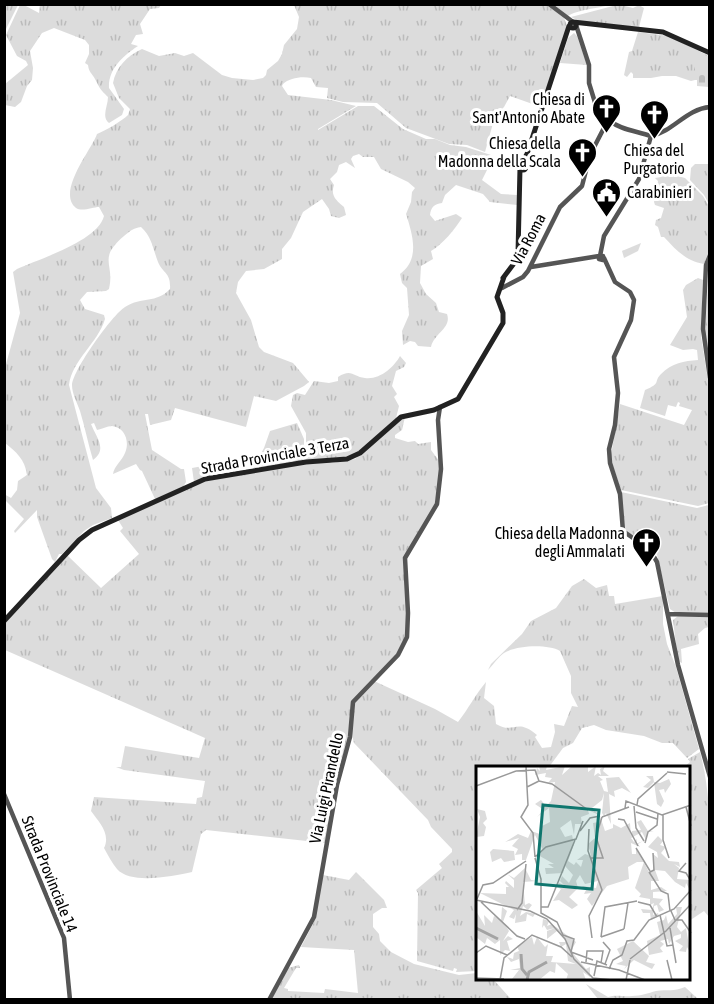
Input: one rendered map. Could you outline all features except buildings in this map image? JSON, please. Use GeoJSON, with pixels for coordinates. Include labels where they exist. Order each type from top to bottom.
{"type":"FeatureCollection","features":[{"type":"Feature","properties":{"kind":"main road"},"geometry":{"type":"LineString","coordinates":[[437,409],[456,401],[462,395],[503,323],[503,313],[497,297],[500,289],[497,286],[515,262],[518,253],[519,178],[565,42],[574,25],[592,24],[667,33],[710,53]]}},
{"type":"Feature","properties":{"kind":"main road","name":"Strada Provinciale 3 Terza"},"geometry":{"type":"LineString","coordinates":[[4,621],[79,540],[92,530],[206,479],[306,462],[352,458],[401,417],[437,409]]}},
{"type":"Feature","properties":{"kind":"street"},"geometry":{"type":"LineString","coordinates":[[549,4],[574,25],[589,65],[590,86],[598,110],[616,126],[651,136],[670,128],[696,109],[710,107]]}},
{"type":"Feature","properties":{"kind":"street","name":"Via Roma"},"geometry":{"type":"LineString","coordinates":[[500,289],[523,277],[531,267],[560,207],[582,186],[590,155],[607,122],[610,121]]}},
{"type":"Feature","properties":{"kind":"street"},"geometry":{"type":"LineString","coordinates":[[651,136],[639,179],[604,236],[602,249],[601,258],[616,283],[630,292],[634,303],[629,326],[614,357],[618,393],[609,459],[620,497],[622,529],[655,556],[678,665],[710,777]]}},
{"type":"Feature","properties":{"kind":"street"},"geometry":{"type":"LineString","coordinates":[[710,255],[706,265],[703,329],[710,378]]}},
{"type":"Feature","properties":{"kind":"street"},"geometry":{"type":"LineString","coordinates":[[531,267],[601,258]]}},
{"type":"Feature","properties":{"kind":"street","name":"Via Luigi Pirandello"},"geometry":{"type":"LineString","coordinates":[[269,999],[314,917],[337,785],[350,737],[353,702],[394,660],[405,642],[408,613],[405,558],[437,504],[441,469],[437,409]]}},
{"type":"Feature","properties":{"kind":"street"},"geometry":{"type":"LineString","coordinates":[[668,614],[710,615]]}},
{"type":"Feature","properties":{"kind":"street"},"geometry":{"type":"LineString","coordinates":[[670,622],[677,615]]}},
{"type":"Feature","properties":{"kind":"street","name":"Strada Provinciale 14"},"geometry":{"type":"LineString","coordinates":[[4,794],[64,938],[70,999]]}},
{"type":"Feature","properties":{"kind":"green space"},"geometry":{"type":"Polygon","coordinates":[[[4,5],[18,5],[5,31],[4,5]]]}},
{"type":"Feature","properties":{"kind":"green space"},"geometry":{"type":"Polygon","coordinates":[[[20,5],[39,13],[40,5],[161,5],[159,8],[150,9],[140,24],[143,34],[136,35],[131,44],[138,46],[122,59],[111,75],[109,88],[124,109],[122,115],[109,123],[105,118],[108,97],[100,89],[85,63],[89,54],[89,45],[85,40],[54,28],[42,33],[30,51],[33,68],[32,80],[21,102],[15,107],[5,105],[5,84],[28,65],[26,61],[17,56],[6,35],[20,5]]]}},
{"type":"Feature","properties":{"kind":"green space"},"geometry":{"type":"Polygon","coordinates":[[[294,5],[547,5],[564,18],[568,28],[541,107],[510,96],[495,116],[485,152],[467,145],[449,144],[406,128],[377,103],[343,102],[327,98],[328,88],[316,87],[311,78],[292,79],[282,86],[288,95],[331,100],[356,106],[318,130],[358,106],[374,106],[403,129],[426,139],[435,139],[450,145],[466,147],[491,155],[482,161],[487,170],[482,180],[501,194],[517,195],[517,205],[490,202],[483,194],[456,185],[445,195],[442,203],[433,206],[430,215],[435,221],[456,214],[462,218],[440,245],[431,251],[433,259],[421,266],[420,283],[426,294],[436,303],[439,312],[447,314],[448,319],[431,347],[418,346],[415,342],[410,341],[403,345],[402,331],[409,315],[407,288],[402,283],[400,274],[407,268],[413,253],[412,237],[406,214],[415,188],[408,182],[381,169],[374,157],[363,157],[359,154],[353,156],[351,159],[355,168],[346,162],[339,165],[337,172],[330,179],[334,185],[334,195],[344,207],[346,215],[339,218],[331,216],[322,199],[303,212],[291,238],[282,249],[282,259],[264,269],[246,271],[238,282],[236,293],[251,320],[259,347],[264,352],[293,363],[309,382],[276,401],[254,396],[246,427],[175,408],[171,420],[150,425],[148,414],[145,414],[152,450],[184,469],[186,482],[183,487],[155,499],[142,471],[136,464],[113,474],[124,456],[127,444],[120,429],[108,426],[97,430],[94,423],[91,424],[100,447],[100,452],[93,460],[72,388],[74,378],[86,356],[119,312],[131,304],[159,297],[170,289],[168,276],[160,266],[145,231],[141,227],[128,233],[111,250],[109,289],[87,292],[80,300],[85,309],[104,315],[105,319],[102,328],[75,368],[69,385],[96,488],[111,508],[112,518],[84,531],[62,554],[59,554],[55,562],[37,517],[37,510],[15,533],[14,531],[24,519],[5,500],[4,494],[11,498],[17,490],[18,481],[27,475],[22,460],[5,443],[5,368],[20,313],[13,272],[80,241],[99,225],[104,216],[99,207],[76,208],[71,201],[70,192],[77,171],[97,134],[128,115],[130,109],[119,98],[113,83],[117,72],[127,59],[142,49],[159,56],[175,53],[184,56],[193,53],[222,75],[253,80],[263,78],[267,70],[278,61],[284,45],[297,29],[299,17],[294,5]]]}},
{"type":"Feature","properties":{"kind":"green space"},"geometry":{"type":"Polygon","coordinates":[[[551,5],[610,5],[568,16],[551,5]]]}},
{"type":"Feature","properties":{"kind":"green space"},"geometry":{"type":"Polygon","coordinates":[[[639,5],[644,8],[639,27],[579,21],[571,17],[613,6],[633,8],[639,5]]]}},
{"type":"Feature","properties":{"kind":"green space"},"geometry":{"type":"Polygon","coordinates":[[[638,32],[669,36],[709,56],[709,64],[695,65],[695,80],[691,81],[676,76],[633,78],[631,72],[627,77],[624,75],[629,52],[632,51],[638,32]]]}},
{"type":"Feature","properties":{"kind":"green space"},"geometry":{"type":"Polygon","coordinates":[[[574,33],[587,65],[560,63],[568,38],[574,33]]]}},
{"type":"Feature","properties":{"kind":"green space"},"geometry":{"type":"Polygon","coordinates":[[[695,64],[709,64],[709,87],[697,86],[695,64]]]}},
{"type":"Feature","properties":{"kind":"green space"},"geometry":{"type":"Polygon","coordinates":[[[695,164],[709,164],[709,204],[690,180],[691,168],[695,164]]]}},
{"type":"Feature","properties":{"kind":"green space"},"geometry":{"type":"Polygon","coordinates":[[[662,172],[685,178],[703,196],[710,208],[709,251],[704,264],[682,254],[664,237],[661,237],[655,225],[656,220],[661,218],[664,208],[655,205],[654,202],[658,181],[655,178],[661,177],[662,172]]]}},
{"type":"Feature","properties":{"kind":"green space"},"geometry":{"type":"Polygon","coordinates":[[[641,243],[638,251],[624,258],[622,251],[641,243]]]}},
{"type":"Feature","properties":{"kind":"green space"},"geometry":{"type":"Polygon","coordinates":[[[709,260],[709,368],[705,336],[709,260]]]}},
{"type":"Feature","properties":{"kind":"green space"},"geometry":{"type":"Polygon","coordinates":[[[698,278],[703,280],[701,336],[709,387],[709,503],[698,506],[621,490],[611,455],[620,404],[684,425],[692,410],[679,406],[678,402],[676,407],[668,405],[665,416],[640,408],[645,390],[655,384],[665,370],[678,363],[698,360],[697,350],[683,350],[670,345],[687,317],[683,290],[686,285],[698,278]]]}},
{"type":"Feature","properties":{"kind":"green space"},"geometry":{"type":"Polygon","coordinates":[[[400,356],[406,363],[404,367],[396,371],[392,386],[397,394],[394,397],[399,406],[396,418],[359,452],[346,457],[306,460],[306,433],[291,406],[293,395],[297,393],[305,395],[314,381],[329,383],[338,381],[338,377],[346,373],[365,378],[376,377],[390,368],[400,356]]]}},
{"type":"Feature","properties":{"kind":"green space"},"geometry":{"type":"Polygon","coordinates":[[[405,417],[402,430],[395,435],[395,438],[408,442],[415,441],[418,444],[431,442],[431,450],[440,462],[434,509],[403,558],[407,598],[406,636],[397,654],[352,701],[350,730],[335,785],[325,843],[206,830],[201,834],[192,872],[153,878],[123,874],[115,867],[104,848],[105,833],[91,811],[94,797],[196,804],[197,798],[202,797],[205,781],[116,767],[121,767],[125,746],[199,758],[205,738],[5,650],[5,623],[67,555],[101,588],[139,554],[120,531],[123,528],[118,520],[200,482],[295,465],[355,459],[405,417]]]}},
{"type":"Feature","properties":{"kind":"green space"},"geometry":{"type":"Polygon","coordinates":[[[297,423],[304,439],[304,459],[298,462],[253,468],[270,431],[297,423]]]}},
{"type":"Feature","properties":{"kind":"green space"},"geometry":{"type":"Polygon","coordinates":[[[214,464],[216,475],[194,482],[192,468],[214,464]]]}},
{"type":"Feature","properties":{"kind":"green space"},"geometry":{"type":"Polygon","coordinates":[[[621,492],[697,508],[709,505],[709,613],[676,613],[670,609],[657,555],[650,547],[625,531],[621,492]]]}},
{"type":"Feature","properties":{"kind":"green space"},"geometry":{"type":"Polygon","coordinates":[[[584,579],[596,588],[607,585],[609,596],[614,596],[615,604],[663,596],[663,624],[667,644],[676,667],[699,749],[687,758],[673,743],[662,743],[644,736],[606,730],[594,725],[582,728],[573,743],[563,748],[550,766],[476,766],[476,971],[456,972],[457,969],[454,968],[453,971],[417,961],[418,893],[416,890],[442,868],[439,864],[452,852],[452,849],[431,827],[428,820],[354,743],[352,721],[355,703],[374,681],[458,722],[486,682],[484,698],[494,706],[496,724],[507,728],[524,727],[537,735],[535,737],[542,748],[551,747],[555,732],[554,724],[564,726],[572,706],[578,707],[571,693],[571,676],[560,651],[540,646],[517,648],[502,654],[488,670],[491,664],[522,634],[531,621],[556,608],[572,586],[584,579]]]}},
{"type":"Feature","properties":{"kind":"green space"},"geometry":{"type":"Polygon","coordinates":[[[678,616],[709,617],[709,627],[698,634],[699,644],[681,649],[682,663],[678,661],[673,620],[678,616]]]}},
{"type":"Feature","properties":{"kind":"green space"},"geometry":{"type":"Polygon","coordinates":[[[700,752],[707,792],[710,855],[709,917],[704,911],[690,920],[690,766],[685,766],[690,762],[688,759],[700,752]]]}},
{"type":"Feature","properties":{"kind":"green space"},"geometry":{"type":"Polygon","coordinates":[[[356,872],[384,900],[387,908],[382,908],[373,914],[373,927],[379,934],[380,941],[391,952],[414,964],[459,975],[476,973],[476,980],[494,980],[511,999],[271,1000],[288,968],[299,965],[300,968],[296,968],[284,988],[288,991],[324,993],[325,989],[358,993],[354,950],[301,947],[314,922],[323,875],[349,880],[356,872]]]}},
{"type":"Feature","properties":{"kind":"green space"},"geometry":{"type":"Polygon","coordinates":[[[586,984],[608,997],[638,996],[685,987],[697,998],[703,999],[598,999],[586,984]]]}},
{"type":"Feature","properties":{"kind":"place","name":"Chiesa di Sant'Antonio Abate"},"geometry":{"type":"Point","coordinates":[606,134]}},
{"type":"Feature","properties":{"kind":"place","name":"Chiesa del Purgatorio"},"geometry":{"type":"Point","coordinates":[654,140]}},
{"type":"Feature","properties":{"kind":"place","name":"Chiesa della Madonna della Scala"},"geometry":{"type":"Point","coordinates":[582,178]}},
{"type":"Feature","properties":{"kind":"place","name":"Carabinieri"},"geometry":{"type":"Point","coordinates":[606,218]}},
{"type":"Feature","properties":{"kind":"place","name":"Chiesa della Madonna degli Ammalati"},"geometry":{"type":"Point","coordinates":[646,568]}}]}
